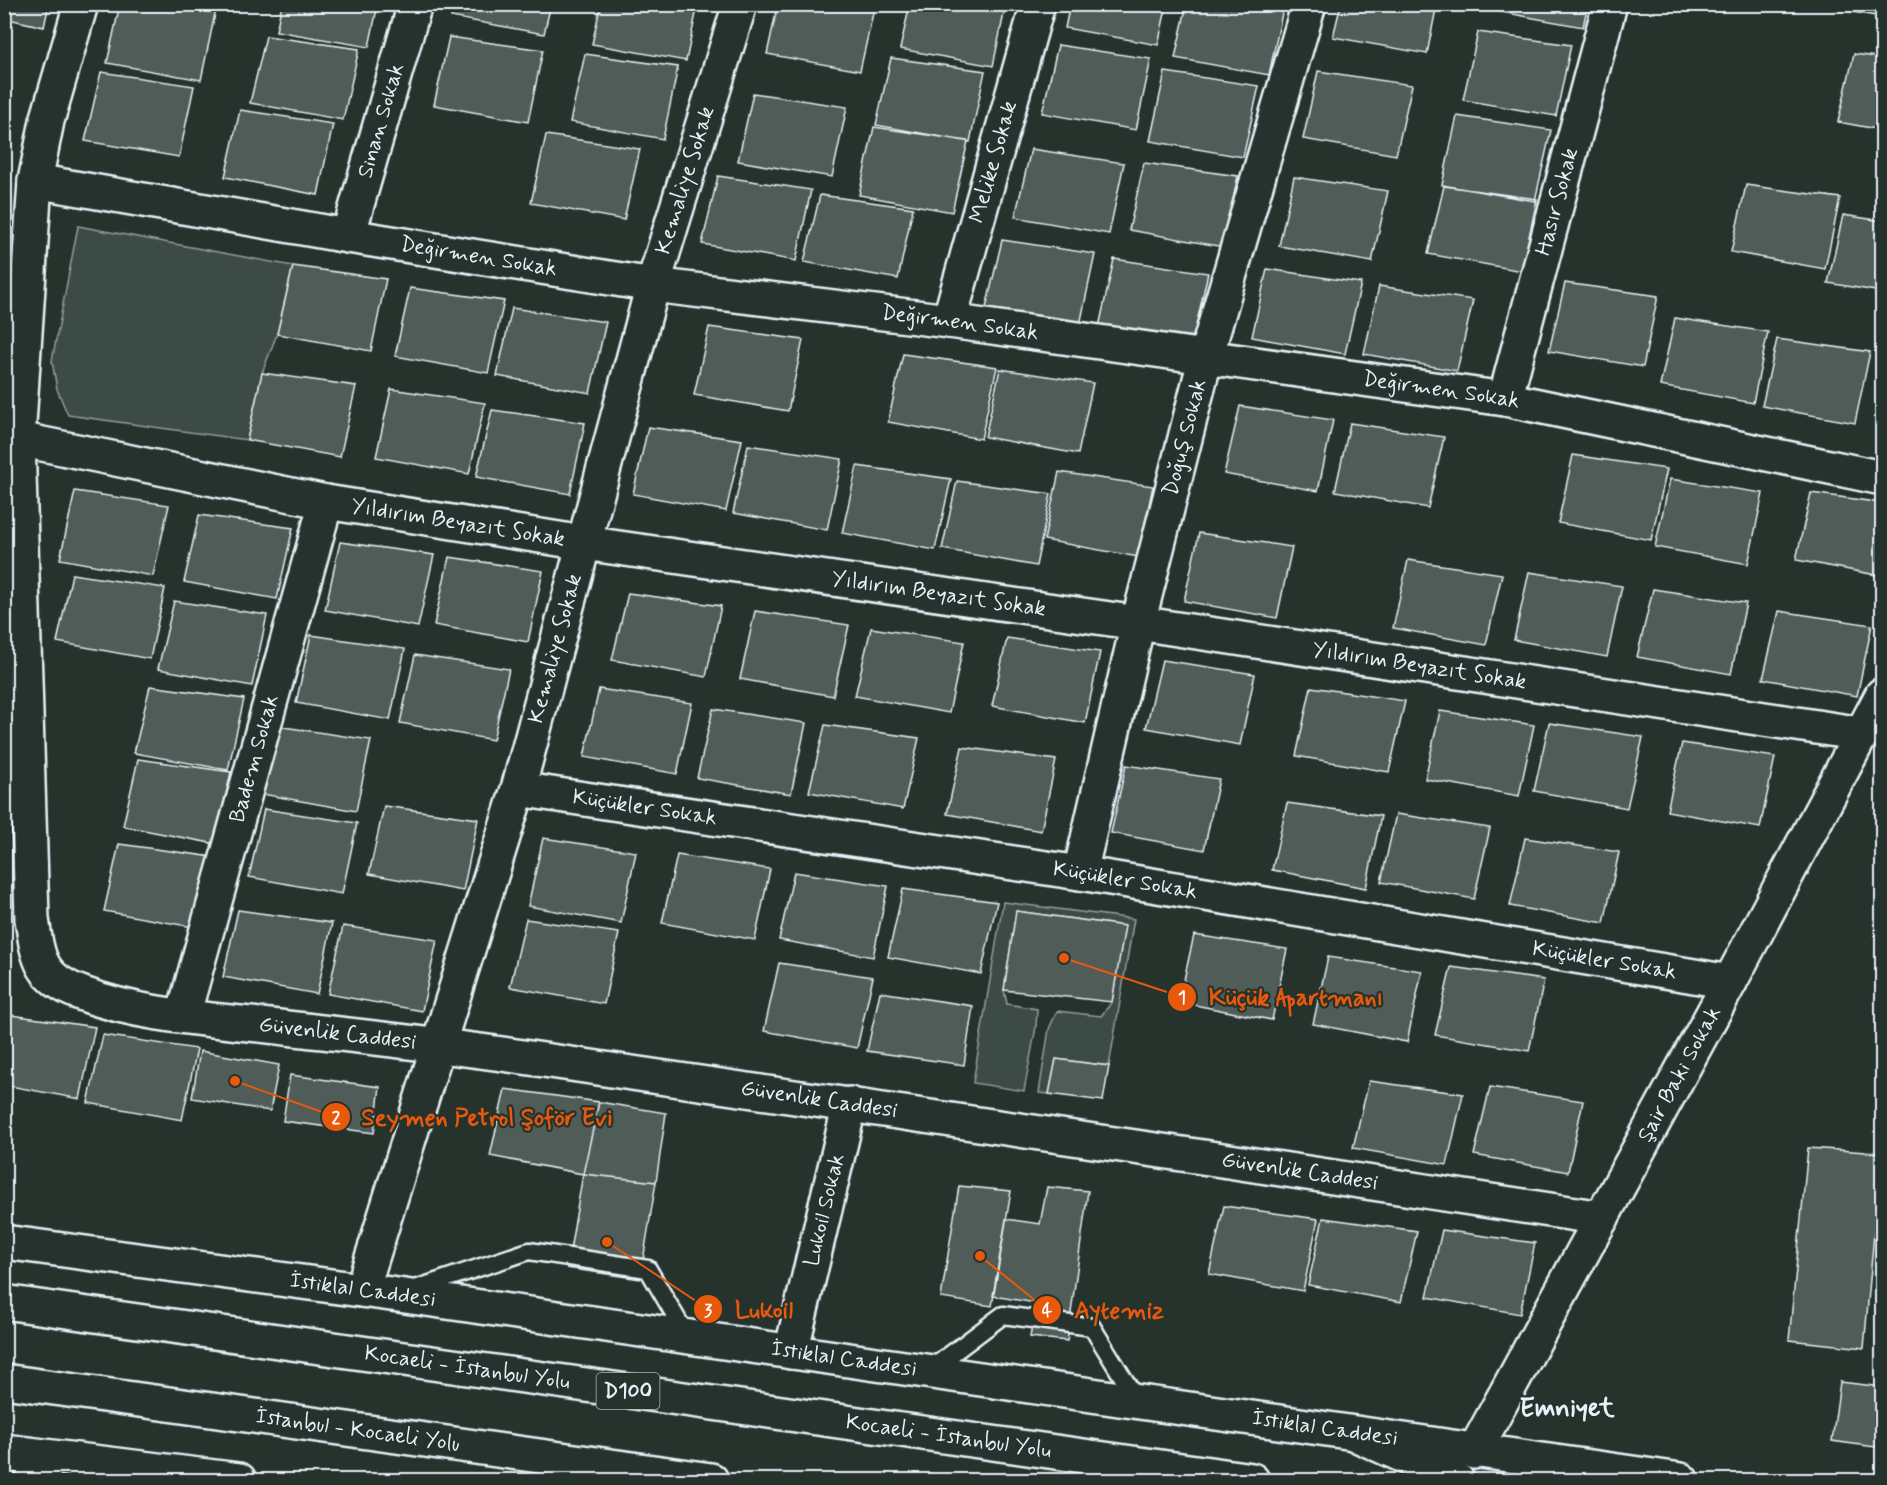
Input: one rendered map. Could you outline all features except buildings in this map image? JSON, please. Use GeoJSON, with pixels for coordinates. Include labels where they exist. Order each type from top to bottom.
{"type":"FeatureCollection","features":[{"type":"Feature","properties":{"kind":"main road","name":"Güvenlik Caddesi"},"geometry":{"type":"LineString","coordinates":[[81,4],[47,121],[35,181],[11,439],[32,920],[36,947],[43,968],[55,980],[80,993],[116,1004],[183,1016],[440,1045],[850,1104],[1602,1218]]}},
{"type":"Feature","properties":{"kind":"main road","name":"Sinan Sokak"},"geometry":{"type":"LineString","coordinates":[[348,236],[415,4]]}},
{"type":"Feature","properties":{"kind":"main road","name":"Kemaliye Sokak"},"geometry":{"type":"LineString","coordinates":[[362,1290],[518,789],[653,285],[740,4]]}},
{"type":"Feature","properties":{"kind":"main road","name":"Melike Sokak"},"geometry":{"type":"LineString","coordinates":[[949,321],[1038,4]]}},
{"type":"Feature","properties":{"kind":"main road","name":"Doğuş Sokak"},"geometry":{"type":"LineString","coordinates":[[1080,873],[1138,623],[1206,356],[1309,4]]}},
{"type":"Feature","properties":{"kind":"main road","name":"Hasır Sokak"},"geometry":{"type":"LineString","coordinates":[[1505,399],[1610,4]]}},
{"type":"Feature","properties":{"kind":"main road","name":"Değirmen Sokak"},"geometry":{"type":"LineString","coordinates":[[35,181],[348,236],[653,285],[949,321],[1505,399],[1882,478]]}},
{"type":"Feature","properties":{"kind":"main road","name":"Yıldırım Beyazıt Sokak"},"geometry":{"type":"LineString","coordinates":[[11,439],[326,502],[584,543],[1138,623],[1862,734]]}},
{"type":"Feature","properties":{"kind":"main road","name":"Badem Sokak"},"geometry":{"type":"LineString","coordinates":[[183,1016],[326,502]]}},
{"type":"Feature","properties":{"kind":"main road","name":"Şair Baki Sokak"},"geometry":{"type":"LineString","coordinates":[[1474,1452],[1730,982],[1882,695]]}},
{"type":"Feature","properties":{"kind":"main road","name":"Küçükler Sokak"},"geometry":{"type":"LineString","coordinates":[[518,789],[1080,873],[1730,982]]}},
{"type":"Feature","properties":{"kind":"main road","name":"Lukoil Sokak"},"geometry":{"type":"LineString","coordinates":[[790,1352],[850,1104]]}},
{"type":"Feature","properties":{"kind":"main road","name":"İstiklal Caddesi"},"geometry":{"type":"LineString","coordinates":[[4,1242],[398,1294],[1474,1452],[1681,1480]]}},
{"type":"Feature","properties":{"kind":"main road","name":"Kocaeli - İstanbul Yolu"},"geometry":{"type":"LineString","coordinates":[[4,1302],[1252,1480]]}},
{"type":"Feature","properties":{"kind":"main road","name":"İstanbul - Kocaeli Yolu"},"geometry":{"type":"LineString","coordinates":[[4,1381],[711,1480]]}},
{"type":"Feature","properties":{"kind":"main road"},"geometry":{"type":"LineString","coordinates":[[1357,1435],[1456,1480]]}},
{"type":"Feature","properties":{"kind":"main road"},"geometry":{"type":"LineString","coordinates":[[4,1451],[239,1480]]}},
{"type":"Feature","properties":{"kind":"lane"},"geometry":{"type":"LineString","coordinates":[[398,1294],[529,1251],[648,1269],[688,1337]]}},
{"type":"Feature","properties":{"kind":"lane"},"geometry":{"type":"LineString","coordinates":[[928,1372],[1004,1315],[1092,1327],[1138,1402]]}},
{"type":"Feature","properties":{"kind":"lane"},"geometry":{"type":"LineString","coordinates":[[4,1458],[53,1480]]}},
{"type":"Feature","properties":{"kind":"shaded area"},"geometry":{"type":"Polygon","coordinates":[[[78,226],[293,266],[277,334],[262,373],[247,440],[68,415],[57,389],[52,361],[78,226]]]}},
{"type":"Feature","properties":{"kind":"shaded area"},"geometry":{"type":"Polygon","coordinates":[[[1003,902],[1134,919],[1109,1066],[1056,1059],[1049,1094],[1039,1093],[1049,1029],[1057,1011],[1101,1016],[1112,1002],[1124,926],[1016,911],[1004,990],[1007,1004],[1037,1009],[1036,1027],[1024,1091],[973,1083],[1003,902]]]}},
{"type":"Feature","properties":{"kind":"place","name":"Küçük Apartmanı"},"geometry":{"type":"Point","coordinates":[1064,958]}},
{"type":"Feature","properties":{"kind":"place","name":"Seymen Petrol Şoför Evi"},"geometry":{"type":"Point","coordinates":[235,1081]}},
{"type":"Feature","properties":{"kind":"place","name":"Lukoil"},"geometry":{"type":"Point","coordinates":[607,1242]}},
{"type":"Feature","properties":{"kind":"place","name":"Aytemiz"},"geometry":{"type":"Point","coordinates":[980,1256]}},
{"type":"Feature","properties":{"kind":"district","name":"Emniyet"},"geometry":{"type":"Point","coordinates":[1567,1409]}}]}
